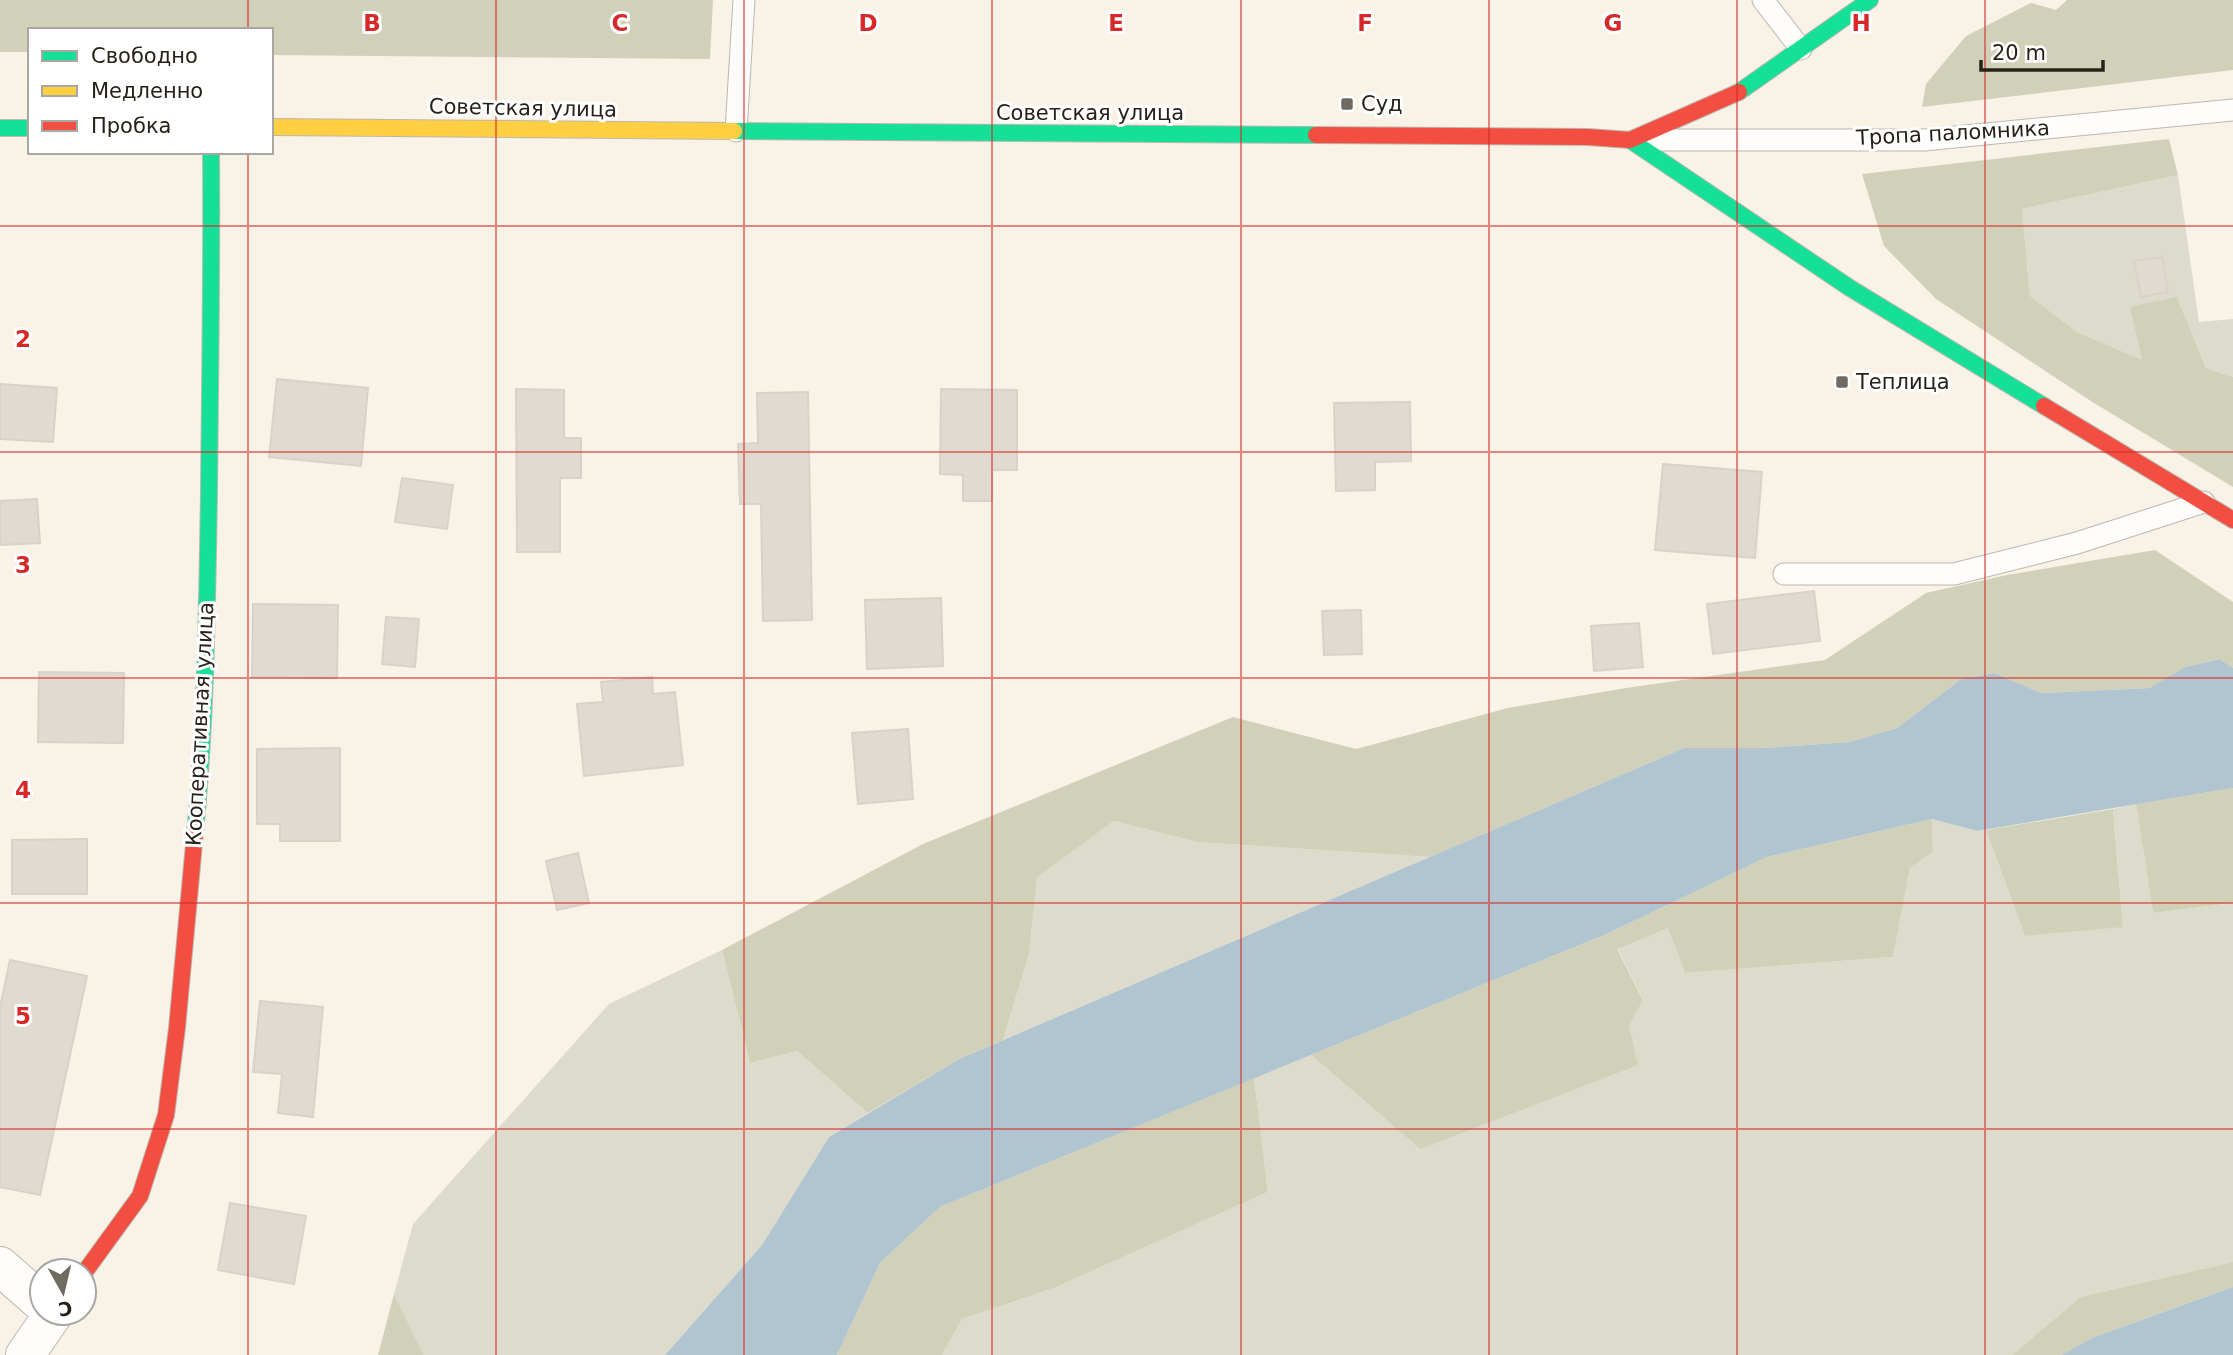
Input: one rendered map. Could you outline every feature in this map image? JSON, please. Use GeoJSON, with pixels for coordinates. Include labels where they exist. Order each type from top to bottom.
{"type":"FeatureCollection","features":[{"type":"Feature","properties":{"kind":"main road","name":"Советская улица"},"geometry":{"type":"LineString","coordinates":[[273,127],[1560,137],[1630,140],[1747,88],[1870,0]]}},
{"type":"Feature","properties":{"kind":"main road"},"geometry":{"type":"LineString","coordinates":[[0,128],[28,128]]}},
{"type":"Feature","properties":{"kind":"main road"},"geometry":{"type":"LineString","coordinates":[[1630,140],[1850,288],[2233,520]]}},
{"type":"Feature","properties":{"kind":"main road","name":"Кооперативная улица"},"geometry":{"type":"LineString","coordinates":[[96,1257],[140,1196],[166,1115],[177,1028],[199,792],[207,599],[211,154]]}},
{"type":"Feature","properties":{"kind":"street"},"geometry":{"type":"LineString","coordinates":[[0,1266],[28,1291]]}},
{"type":"Feature","properties":{"kind":"street"},"geometry":{"type":"LineString","coordinates":[[25,1355],[44,1327]]}},
{"type":"Feature","properties":{"kind":"lane"},"geometry":{"type":"LineString","coordinates":[[736,131],[744,0]]}},
{"type":"Feature","properties":{"kind":"lane"},"geometry":{"type":"LineString","coordinates":[[1763,0],[1801,48]]}},
{"type":"Feature","properties":{"kind":"lane","name":"Тропа паломника"},"geometry":{"type":"LineString","coordinates":[[1630,140],[1924,139],[2233,110]]}},
{"type":"Feature","properties":{"kind":"lane"},"geometry":{"type":"LineString","coordinates":[[1784,574],[1954,574],[2077,543],[2204,502]]}},
{"type":"Feature","properties":{"kind":"shaded area"},"geometry":{"type":"Polygon","coordinates":[[[2178,175],[2199,322],[2233,319],[2233,377],[2206,368],[2177,297],[2143,361],[2077,332],[2030,296],[2022,209],[2178,175]]]}},
{"type":"Feature","properties":{"kind":"shaded area"},"geometry":{"type":"Polygon","coordinates":[[[2136,804],[2153,913],[2233,903],[2233,1262],[2080,1297],[2012,1355],[942,1355],[962,1319],[1054,1288],[1268,1192],[1254,1078],[1311,1055],[1420,1149],[1629,1026],[1643,999],[1617,948],[1668,927],[1685,973],[1893,957],[1910,868],[1933,852],[1932,819],[1977,831],[1986,830],[2025,936],[2123,926],[2113,809],[2136,804]]]}},
{"type":"Feature","properties":{"kind":"shaded area"},"geometry":{"type":"Polygon","coordinates":[[[1114,821],[1197,842],[1430,857],[1003,1040],[1029,954],[1037,876],[1114,821]]]}},
{"type":"Feature","properties":{"kind":"shaded area"},"geometry":{"type":"Polygon","coordinates":[[[722,950],[750,1063],[797,1051],[868,1113],[829,1137],[762,1245],[665,1355],[424,1355],[394,1294],[413,1224],[609,1004],[722,950]]]}},
{"type":"Feature","properties":{"kind":"green space"},"geometry":{"type":"Polygon","coordinates":[[[0,0],[713,0],[710,59],[273,55],[273,28],[28,28],[28,52],[0,52],[0,0]]]}},
{"type":"Feature","properties":{"kind":"green space"},"geometry":{"type":"Polygon","coordinates":[[[2067,0],[2233,0],[2233,70],[1922,107],[1926,84],[1966,36],[2031,3],[2056,10],[2067,0]]]}},
{"type":"Feature","properties":{"kind":"green space"},"geometry":{"type":"Polygon","coordinates":[[[2169,139],[2178,175],[2022,209],[2030,296],[2077,332],[2142,360],[2130,307],[2177,297],[2206,368],[2233,377],[2233,487],[2094,403],[1936,299],[1884,246],[1862,174],[2169,139]]]}},
{"type":"Feature","properties":{"kind":"green space"},"geometry":{"type":"Polygon","coordinates":[[[2155,550],[2233,602],[2233,668],[2220,659],[2185,667],[2151,688],[2041,693],[1995,673],[1961,679],[1897,728],[1849,742],[1764,748],[1684,748],[1430,857],[1197,842],[1114,821],[1037,877],[1029,954],[1003,1040],[959,1059],[868,1113],[797,1051],[750,1063],[722,950],[923,844],[1233,717],[1356,749],[1508,708],[1626,688],[1825,660],[1926,593],[2007,575],[2155,550]]]}},
{"type":"Feature","properties":{"kind":"green space"},"geometry":{"type":"Polygon","coordinates":[[[2233,788],[2233,903],[2153,913],[2136,804],[2233,788]]]}},
{"type":"Feature","properties":{"kind":"green space"},"geometry":{"type":"Polygon","coordinates":[[[2113,809],[2123,927],[2025,936],[1986,830],[2113,809]]]}},
{"type":"Feature","properties":{"kind":"green space"},"geometry":{"type":"Polygon","coordinates":[[[1932,819],[1933,852],[1910,868],[1893,957],[1685,973],[1668,928],[1617,949],[1643,1000],[1629,1026],[1638,1065],[1420,1149],[1311,1055],[1609,933],[1767,857],[1932,819]]]}},
{"type":"Feature","properties":{"kind":"green space"},"geometry":{"type":"Polygon","coordinates":[[[1254,1078],[1268,1192],[1054,1288],[962,1319],[942,1355],[837,1355],[880,1263],[940,1207],[1254,1078]]]}},
{"type":"Feature","properties":{"kind":"green space"},"geometry":{"type":"Polygon","coordinates":[[[2233,1262],[2233,1287],[2094,1337],[2061,1355],[2012,1355],[2080,1297],[2233,1262]]]}},
{"type":"Feature","properties":{"kind":"green space"},"geometry":{"type":"Polygon","coordinates":[[[394,1294],[424,1355],[378,1355],[394,1294]]]}},
{"type":"Feature","properties":{"kind":"water"},"geometry":{"type":"Polygon","coordinates":[[[2220,659],[2233,668],[2233,788],[1977,831],[1932,819],[1767,857],[1609,933],[940,1207],[880,1263],[837,1355],[665,1355],[762,1245],[829,1137],[959,1059],[1684,748],[1764,748],[1849,742],[1897,728],[1961,679],[1995,673],[2041,693],[2150,688],[2185,667],[2220,659]]]}},
{"type":"Feature","properties":{"kind":"water"},"geometry":{"type":"Polygon","coordinates":[[[2233,1287],[2233,1355],[2061,1355],[2094,1337],[2233,1287]]]}},
{"type":"Feature","properties":{"kind":"building"},"geometry":{"type":"Polygon","coordinates":[[[2162,257],[2168,292],[2141,297],[2134,261],[2162,257]]]}},
{"type":"Feature","properties":{"kind":"building"},"geometry":{"type":"Polygon","coordinates":[[[277,379],[368,388],[361,466],[269,457],[277,379]]]}},
{"type":"Feature","properties":{"kind":"building"},"geometry":{"type":"Polygon","coordinates":[[[0,384],[57,388],[53,442],[0,439],[0,384]]]}},
{"type":"Feature","properties":{"kind":"building"},"geometry":{"type":"Polygon","coordinates":[[[516,389],[564,390],[564,438],[581,438],[581,478],[560,478],[560,552],[517,552],[516,389]]]}},
{"type":"Feature","properties":{"kind":"building"},"geometry":{"type":"Polygon","coordinates":[[[941,389],[1017,390],[1017,470],[992,470],[992,501],[963,501],[963,475],[940,474],[941,389]]]}},
{"type":"Feature","properties":{"kind":"building"},"geometry":{"type":"Polygon","coordinates":[[[808,392],[812,620],[763,621],[761,504],[740,504],[738,444],[758,443],[757,393],[808,392]]]}},
{"type":"Feature","properties":{"kind":"building"},"geometry":{"type":"Polygon","coordinates":[[[1410,402],[1411,461],[1375,462],[1375,490],[1336,491],[1334,403],[1410,402]]]}},
{"type":"Feature","properties":{"kind":"building"},"geometry":{"type":"Polygon","coordinates":[[[1663,464],[1762,472],[1755,558],[1655,550],[1663,464]]]}},
{"type":"Feature","properties":{"kind":"building"},"geometry":{"type":"Polygon","coordinates":[[[402,478],[453,485],[447,529],[395,522],[402,478]]]}},
{"type":"Feature","properties":{"kind":"building"},"geometry":{"type":"Polygon","coordinates":[[[37,499],[40,543],[0,545],[0,501],[37,499]]]}},
{"type":"Feature","properties":{"kind":"building"},"geometry":{"type":"Polygon","coordinates":[[[1814,591],[1820,641],[1713,654],[1707,604],[1814,591]]]}},
{"type":"Feature","properties":{"kind":"building"},"geometry":{"type":"Polygon","coordinates":[[[941,598],[943,666],[867,669],[865,600],[941,598]]]}},
{"type":"Feature","properties":{"kind":"building"},"geometry":{"type":"Polygon","coordinates":[[[253,604],[338,605],[337,678],[252,677],[253,604]]]}},
{"type":"Feature","properties":{"kind":"building"},"geometry":{"type":"Polygon","coordinates":[[[1361,610],[1362,654],[1324,655],[1322,611],[1361,610]]]}},
{"type":"Feature","properties":{"kind":"building"},"geometry":{"type":"Polygon","coordinates":[[[386,617],[419,619],[415,667],[382,664],[386,617]]]}},
{"type":"Feature","properties":{"kind":"building"},"geometry":{"type":"Polygon","coordinates":[[[1639,623],[1643,667],[1594,671],[1591,626],[1639,623]]]}},
{"type":"Feature","properties":{"kind":"building"},"geometry":{"type":"Polygon","coordinates":[[[39,672],[124,673],[123,743],[38,742],[39,672]]]}},
{"type":"Feature","properties":{"kind":"building"},"geometry":{"type":"Polygon","coordinates":[[[652,677],[653,694],[675,692],[683,765],[584,776],[577,704],[603,702],[601,682],[652,677]]]}},
{"type":"Feature","properties":{"kind":"building"},"geometry":{"type":"Polygon","coordinates":[[[908,729],[913,799],[858,804],[852,733],[908,729]]]}},
{"type":"Feature","properties":{"kind":"building"},"geometry":{"type":"Polygon","coordinates":[[[340,748],[340,841],[280,841],[280,824],[257,824],[257,749],[340,748]]]}},
{"type":"Feature","properties":{"kind":"building"},"geometry":{"type":"Polygon","coordinates":[[[87,839],[87,894],[12,894],[12,840],[87,839]]]}},
{"type":"Feature","properties":{"kind":"building"},"geometry":{"type":"Polygon","coordinates":[[[578,853],[589,903],[557,910],[546,861],[578,853]]]}},
{"type":"Feature","properties":{"kind":"building"},"geometry":{"type":"Polygon","coordinates":[[[10,960],[87,976],[40,1195],[0,1187],[0,1007],[10,960]]]}},
{"type":"Feature","properties":{"kind":"building"},"geometry":{"type":"Polygon","coordinates":[[[260,1001],[323,1007],[313,1117],[278,1113],[282,1074],[253,1072],[260,1001]]]}},
{"type":"Feature","properties":{"kind":"building"},"geometry":{"type":"Polygon","coordinates":[[[230,1203],[306,1216],[294,1284],[218,1270],[230,1203]]]}},
{"type":"Feature","properties":{"kind":"traffic: fast"},"geometry":{"type":"LineString","coordinates":[[1739,92],[1870,0]]}},
{"type":"Feature","properties":{"kind":"traffic: fast"},"geometry":{"type":"LineString","coordinates":[[0,128],[28,128]]}},
{"type":"Feature","properties":{"kind":"traffic: fast"},"geometry":{"type":"LineString","coordinates":[[734,131],[1316,135]]}},
{"type":"Feature","properties":{"kind":"traffic: fast"},"geometry":{"type":"LineString","coordinates":[[1630,140],[1850,288],[2044,406]]}},
{"type":"Feature","properties":{"kind":"traffic: fast"},"geometry":{"type":"LineString","coordinates":[[195,833],[202,748],[207,620],[211,154]]}},
{"type":"Feature","properties":{"kind":"traffic: slow"},"geometry":{"type":"LineString","coordinates":[[273,127],[734,131]]}},
{"type":"Feature","properties":{"kind":"traffic: jam"},"geometry":{"type":"LineString","coordinates":[[1316,135],[1588,137],[1630,140],[1739,92]]}},
{"type":"Feature","properties":{"kind":"traffic: jam"},"geometry":{"type":"LineString","coordinates":[[2044,406],[2233,520]]}},
{"type":"Feature","properties":{"kind":"traffic: jam"},"geometry":{"type":"LineString","coordinates":[[96,1257],[140,1196],[166,1115],[195,833]]}},
{"type":"Feature","properties":{"kind":"place","name":"Суд"},"geometry":{"type":"Point","coordinates":[1347,104]}},
{"type":"Feature","properties":{"kind":"place","name":"Теплица"},"geometry":{"type":"Point","coordinates":[1842,382]}}]}
